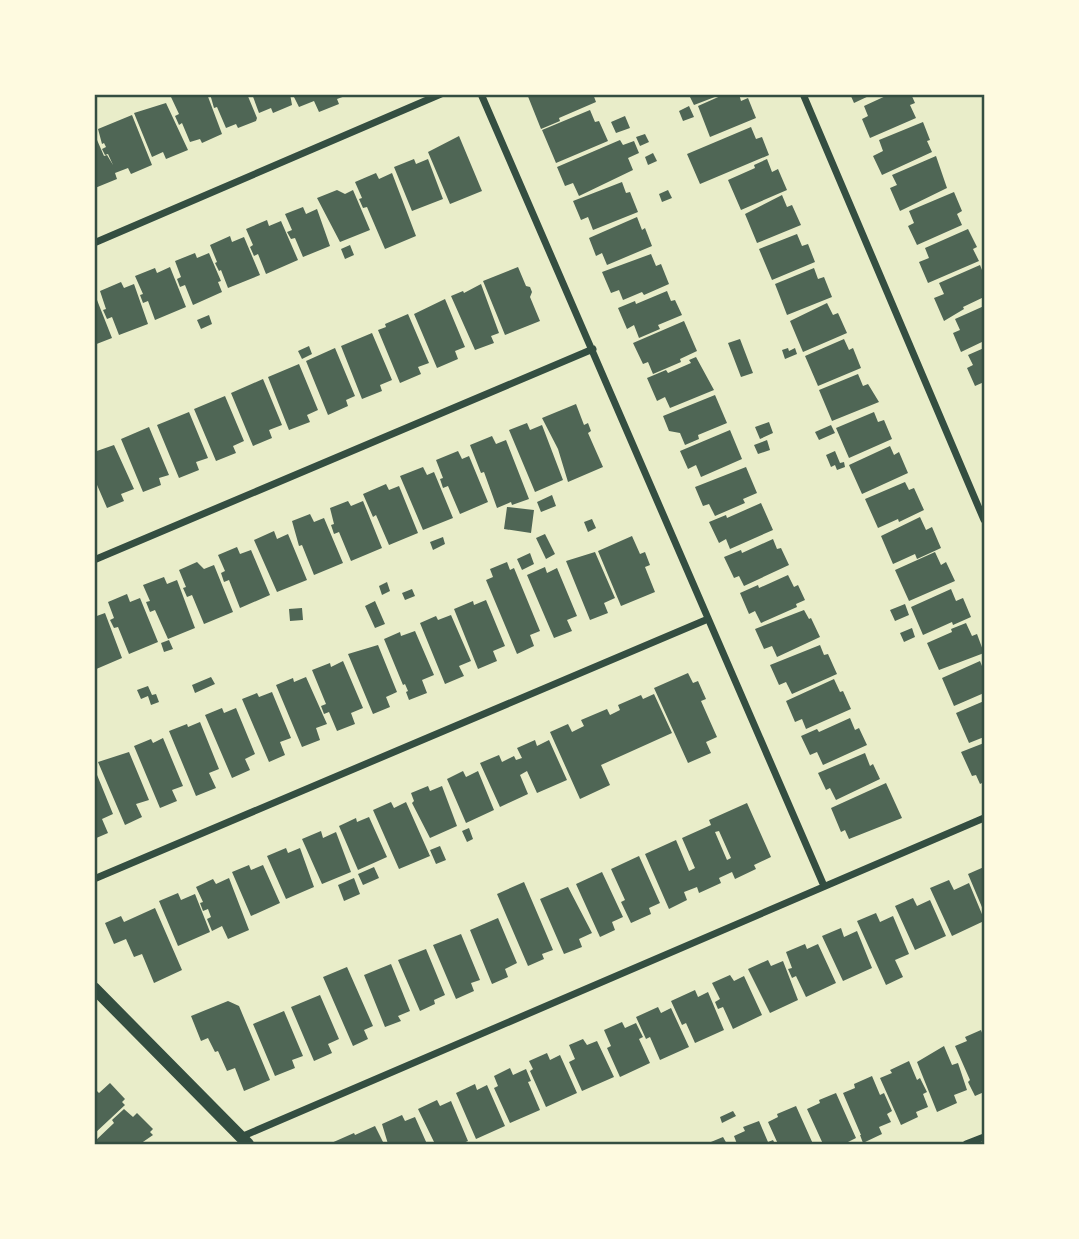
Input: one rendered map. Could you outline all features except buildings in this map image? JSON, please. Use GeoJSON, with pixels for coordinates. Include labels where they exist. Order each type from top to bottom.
{"type":"FeatureCollection","features":[{"type":"Feature","properties":{"kind":"street"},"geometry":{"type":"LineString","coordinates":[[94,243],[441,94]]}},
{"type":"Feature","properties":{"kind":"street"},"geometry":{"type":"LineString","coordinates":[[481,94],[824,886]]}},
{"type":"Feature","properties":{"kind":"street"},"geometry":{"type":"LineString","coordinates":[[803,94],[985,520]]}},
{"type":"Feature","properties":{"kind":"street"},"geometry":{"type":"LineString","coordinates":[[94,560],[593,349]]}},
{"type":"Feature","properties":{"kind":"street"},"geometry":{"type":"LineString","coordinates":[[94,879],[708,619]]}},
{"type":"Feature","properties":{"kind":"street"},"geometry":{"type":"LineString","coordinates":[[94,988],[244,1141],[985,818]]}},
{"type":"Feature","properties":{"kind":"street"},"geometry":{"type":"LineString","coordinates":[[966,1144],[985,1136]]}}]}
